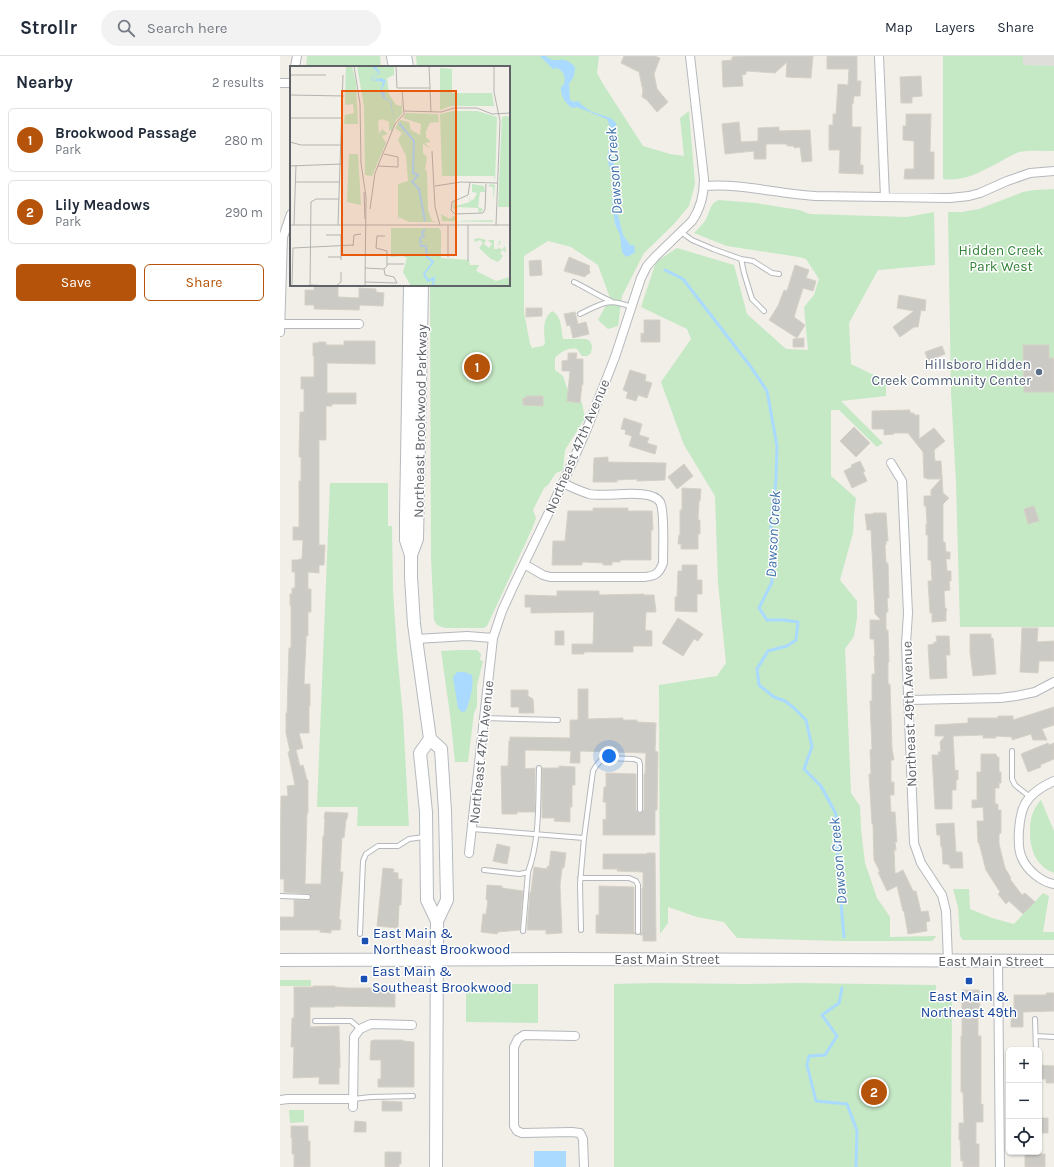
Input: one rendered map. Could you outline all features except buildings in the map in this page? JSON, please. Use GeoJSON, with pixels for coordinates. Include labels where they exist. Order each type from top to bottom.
{"type":"FeatureCollection","features":[{"type":"Feature","properties":{"kind":"main road"},"geometry":{"type":"LineString","coordinates":[[393,56],[395,66]]}},
{"type":"Feature","properties":{"kind":"main road"},"geometry":{"type":"LineString","coordinates":[[405,56],[407,66]]}},
{"type":"Feature","properties":{"kind":"main road","name":"Northeast Brookwood Parkway"},"geometry":{"type":"LineString","coordinates":[[410,286],[406,540],[411,555],[411,577],[416,639],[430,739]]}},
{"type":"Feature","properties":{"kind":"main road","name":"Northeast Brookwood Parkway"},"geometry":{"type":"LineString","coordinates":[[411,555],[417,539],[422,286]]}},
{"type":"Feature","properties":{"kind":"main road"},"geometry":{"type":"LineString","coordinates":[[436,1167],[437,921],[447,900],[442,749],[430,739],[420,753],[426,812],[427,900],[437,921]]}},
{"type":"Feature","properties":{"kind":"main road","name":"East Main Street"},"geometry":{"type":"LineString","coordinates":[[280,960],[563,959],[1054,961]]}},
{"type":"Feature","properties":{"kind":"street"},"geometry":{"type":"LineString","coordinates":[[295,66],[297,56]]}},
{"type":"Feature","properties":{"kind":"street","name":"Northeast 47th Avenue"},"geometry":{"type":"LineString","coordinates":[[469,853],[493,638],[502,611],[563,483],[601,396],[640,278],[647,266],[655,257],[696,215],[700,206],[704,186],[690,56]]}},
{"type":"Feature","properties":{"kind":"street"},"geometry":{"type":"LineString","coordinates":[[879,56],[885,197]]}},
{"type":"Feature","properties":{"kind":"street"},"geometry":{"type":"LineString","coordinates":[[280,83],[290,84]]}},
{"type":"Feature","properties":{"kind":"street"},"geometry":{"type":"LineString","coordinates":[[704,186],[726,185],[749,187],[803,195],[939,198],[969,196],[980,193],[1022,175],[1037,171],[1054,171]]}},
{"type":"Feature","properties":{"kind":"street"},"geometry":{"type":"LineString","coordinates":[[280,332],[282,237],[290,217]]}},
{"type":"Feature","properties":{"kind":"street"},"geometry":{"type":"LineString","coordinates":[[280,324],[359,324]]}},
{"type":"Feature","properties":{"kind":"street","name":"Northeast 49th Avenue"},"geometry":{"type":"LineString","coordinates":[[891,463],[902,481],[908,613],[906,644],[914,842],[921,863],[942,895],[946,911],[948,960]]}},
{"type":"Feature","properties":{"kind":"street"},"geometry":{"type":"LineString","coordinates":[[524,564],[543,575],[550,577],[644,577],[650,576],[661,570],[663,564],[663,511],[660,502],[646,494],[590,494],[563,483]]}},
{"type":"Feature","properties":{"kind":"street"},"geometry":{"type":"LineString","coordinates":[[416,639],[461,636],[493,638]]}},
{"type":"Feature","properties":{"kind":"street"},"geometry":{"type":"LineString","coordinates":[[908,700],[1000,698],[1036,692],[1054,682]]}},
{"type":"Feature","properties":{"kind":"street"},"geometry":{"type":"LineString","coordinates":[[1054,781],[1039,789],[1025,804],[1020,818],[1019,840],[1021,857],[1032,873],[1054,884]]}},
{"type":"Feature","properties":{"kind":"street"},"geometry":{"type":"LineString","coordinates":[[998,961],[1000,1167]]}},
{"type":"Feature","properties":{"kind":"street"},"geometry":{"type":"LineString","coordinates":[[353,1108],[354,1037],[360,1029],[371,1024],[412,1025]]}},
{"type":"Feature","properties":{"kind":"street"},"geometry":{"type":"LineString","coordinates":[[575,1036],[524,1035],[518,1038],[514,1047],[514,1126],[517,1131],[522,1133],[580,1133],[583,1139],[584,1167]]}},
{"type":"Feature","properties":{"kind":"street"},"geometry":{"type":"LineString","coordinates":[[280,1100],[288,1098],[353,1099]]}},
{"type":"Feature","properties":{"kind":"lane"},"geometry":{"type":"LineString","coordinates":[[681,232],[692,240],[741,259],[753,261],[778,274]]}},
{"type":"Feature","properties":{"kind":"lane"},"geometry":{"type":"LineString","coordinates":[[741,259],[752,299],[764,311]]}},
{"type":"Feature","properties":{"kind":"lane"},"geometry":{"type":"LineString","coordinates":[[574,282],[613,302]]}},
{"type":"Feature","properties":{"kind":"lane"},"geometry":{"type":"LineString","coordinates":[[580,314],[604,302],[613,302],[631,307]]}},
{"type":"Feature","properties":{"kind":"lane"},"geometry":{"type":"LineString","coordinates":[[484,718],[558,720]]}},
{"type":"Feature","properties":{"kind":"lane"},"geometry":{"type":"LineString","coordinates":[[1012,751],[1012,779],[1015,785],[1030,797]]}},
{"type":"Feature","properties":{"kind":"lane"},"geometry":{"type":"LineString","coordinates":[[582,930],[580,878],[584,838],[593,771],[603,758],[634,759],[639,761],[640,810]]}},
{"type":"Feature","properties":{"kind":"lane"},"geometry":{"type":"LineString","coordinates":[[523,931],[528,872],[536,835],[539,768]]}},
{"type":"Feature","properties":{"kind":"lane"},"geometry":{"type":"LineString","coordinates":[[472,829],[584,838]]}},
{"type":"Feature","properties":{"kind":"lane"},"geometry":{"type":"LineString","coordinates":[[360,934],[363,861],[366,854],[378,846],[398,846],[409,839],[427,837]]}},
{"type":"Feature","properties":{"kind":"lane"},"geometry":{"type":"LineString","coordinates":[[484,870],[520,874],[528,872]]}},
{"type":"Feature","properties":{"kind":"lane"},"geometry":{"type":"LineString","coordinates":[[580,878],[629,878],[636,881],[638,885],[638,932]]}},
{"type":"Feature","properties":{"kind":"lane"},"geometry":{"type":"LineString","coordinates":[[280,896],[308,896]]}},
{"type":"Feature","properties":{"kind":"lane"},"geometry":{"type":"LineString","coordinates":[[1035,1019],[1036,1047]]}},
{"type":"Feature","properties":{"kind":"lane"},"geometry":{"type":"LineString","coordinates":[[315,1021],[347,1021],[351,1022],[360,1029]]}},
{"type":"Feature","properties":{"kind":"lane"},"geometry":{"type":"LineString","coordinates":[[1036,1036],[1054,1036]]}},
{"type":"Feature","properties":{"kind":"lane"},"geometry":{"type":"LineString","coordinates":[[353,1099],[371,1096],[413,1096]]}},
{"type":"Feature","properties":{"kind":"shaded area"},"geometry":{"type":"Polygon","coordinates":[[[1023,56],[1054,56],[1054,66],[1023,65],[1023,56]]]}},
{"type":"Feature","properties":{"kind":"green space"},"geometry":{"type":"Polygon","coordinates":[[[307,56],[380,56],[381,66],[306,66],[307,56]]]}},
{"type":"Feature","properties":{"kind":"green space"},"geometry":{"type":"Polygon","coordinates":[[[416,56],[599,56],[597,73],[643,146],[670,154],[684,156],[680,118],[689,111],[695,184],[689,206],[673,225],[644,253],[622,296],[618,326],[608,329],[598,320],[610,298],[598,265],[571,247],[548,241],[524,256],[524,312],[532,348],[543,346],[545,343],[545,321],[552,311],[558,316],[563,339],[586,339],[590,341],[592,346],[591,353],[587,356],[582,356],[577,349],[568,349],[555,358],[555,370],[563,376],[567,388],[582,403],[585,418],[565,450],[563,470],[556,473],[548,485],[544,488],[533,510],[536,518],[532,529],[487,626],[483,628],[445,628],[437,625],[434,620],[431,558],[430,286],[510,286],[510,66],[417,66],[416,56]]]}},
{"type":"Feature","properties":{"kind":"green space"},"geometry":{"type":"Polygon","coordinates":[[[943,56],[1023,56],[1023,65],[1054,66],[1054,151],[1019,152],[973,175],[963,178],[943,179],[943,56]]]}},
{"type":"Feature","properties":{"kind":"green space","name":"Hidden Creek Park West"},"geometry":{"type":"Polygon","coordinates":[[[1054,189],[1054,627],[960,627],[956,482],[951,392],[948,212],[962,212],[979,209],[1023,192],[1054,189]]]}},
{"type":"Feature","properties":{"kind":"green space"},"geometry":{"type":"Polygon","coordinates":[[[719,200],[755,203],[799,210],[810,214],[907,217],[934,212],[935,265],[878,270],[849,323],[851,364],[886,381],[886,396],[841,401],[883,443],[877,447],[839,410],[831,410],[831,476],[856,498],[853,533],[840,580],[857,601],[857,618],[854,636],[845,649],[851,793],[860,806],[865,863],[877,898],[890,917],[890,937],[936,936],[932,941],[839,941],[737,938],[724,922],[697,917],[668,907],[668,923],[660,934],[659,685],[717,676],[726,663],[718,583],[715,496],[684,445],[661,382],[691,339],[687,329],[641,307],[656,262],[677,248],[734,265],[747,314],[786,349],[808,350],[804,307],[814,295],[819,279],[806,259],[727,246],[694,233],[707,218],[711,206],[719,200]]]}},
{"type":"Feature","properties":{"kind":"green space"},"geometry":{"type":"Polygon","coordinates":[[[330,483],[388,483],[388,526],[392,526],[393,590],[403,716],[409,826],[357,826],[358,807],[317,807],[330,483]]]}},
{"type":"Feature","properties":{"kind":"green space"},"geometry":{"type":"Polygon","coordinates":[[[477,650],[481,654],[480,660],[483,661],[477,686],[477,706],[474,713],[468,762],[455,762],[441,651],[477,650]]]}},
{"type":"Feature","properties":{"kind":"green space"},"geometry":{"type":"Polygon","coordinates":[[[1041,800],[1054,831],[1054,873],[1038,862],[1031,845],[1030,823],[1035,807],[1041,800]]]}},
{"type":"Feature","properties":{"kind":"green space"},"geometry":{"type":"Polygon","coordinates":[[[953,889],[969,889],[970,909],[992,918],[1014,924],[1043,893],[1049,896],[1043,932],[1054,932],[1054,940],[963,940],[960,936],[958,907],[953,889]]]}},
{"type":"Feature","properties":{"kind":"green space"},"geometry":{"type":"Polygon","coordinates":[[[280,980],[311,980],[311,986],[280,986],[280,980]]]}},
{"type":"Feature","properties":{"kind":"green space"},"geometry":{"type":"Polygon","coordinates":[[[483,984],[538,984],[538,1023],[466,1022],[466,993],[472,986],[482,986],[483,984]]]}},
{"type":"Feature","properties":{"kind":"green space"},"geometry":{"type":"Polygon","coordinates":[[[614,984],[936,985],[936,1001],[952,1001],[951,1167],[614,1167],[614,984]]]}},
{"type":"Feature","properties":{"kind":"green space"},"geometry":{"type":"Polygon","coordinates":[[[289,1110],[304,1110],[304,1122],[290,1123],[289,1110]]]}},
{"type":"Feature","properties":{"kind":"water","name":"Dawson Creek"},"geometry":{"type":"Polygon","coordinates":[[[540,56],[546,56],[551,60],[568,61],[572,64],[575,69],[573,78],[569,83],[570,100],[574,102],[578,101],[590,111],[608,117],[616,123],[616,136],[612,147],[618,185],[618,198],[616,205],[623,235],[630,245],[634,245],[635,252],[631,255],[626,257],[622,252],[620,235],[615,224],[612,203],[612,176],[607,158],[612,131],[607,119],[577,107],[572,108],[564,100],[561,92],[561,87],[565,81],[564,74],[557,68],[553,69],[540,56]]]}},
{"type":"Feature","properties":{"kind":"water"},"geometry":{"type":"Polygon","coordinates":[[[457,672],[464,672],[472,675],[470,698],[466,711],[462,712],[458,708],[453,677],[457,672]]]}},
{"type":"Feature","properties":{"kind":"water"},"geometry":{"type":"Polygon","coordinates":[[[534,1151],[566,1151],[566,1167],[534,1167],[534,1151]]]}},
{"type":"Feature","properties":{"kind":"waterway","name":"Dawson Creek"},"geometry":{"type":"LineString","coordinates":[[665,270],[683,279],[751,367],[767,391],[777,446],[776,480],[771,518],[772,582],[759,608],[767,620],[798,622],[796,640],[787,646],[768,651],[757,669],[759,685],[774,697],[785,701],[806,720],[812,747],[804,769],[821,786],[836,814],[838,870],[844,937]]}},
{"type":"Feature","properties":{"kind":"waterway","name":"Dawson Creek"},"geometry":{"type":"LineString","coordinates":[[842,988],[839,1003],[822,1015],[837,1036],[825,1055],[809,1056],[807,1065],[816,1101],[847,1104],[857,1131],[856,1167]]}},
{"type":"Feature","properties":{"kind":"place","name":"Brookwood Passage"},"geometry":{"type":"Point","coordinates":[477,367]}},
{"type":"Feature","properties":{"kind":"place","name":"Hillsboro Hidden Creek Community Center"},"geometry":{"type":"Point","coordinates":[1039,372]}},
{"type":"Feature","properties":{"kind":"place","name":"East Main & Northeast Brookwood"},"geometry":{"type":"Point","coordinates":[365,941]}},
{"type":"Feature","properties":{"kind":"place","name":"East Main & Southeast Brookwood"},"geometry":{"type":"Point","coordinates":[364,979]}},
{"type":"Feature","properties":{"kind":"place","name":"East Main & Northeast 49th"},"geometry":{"type":"Point","coordinates":[969,981]}},
{"type":"Feature","properties":{"kind":"place","name":"Lily Meadows"},"geometry":{"type":"Point","coordinates":[874,1092]}}]}
